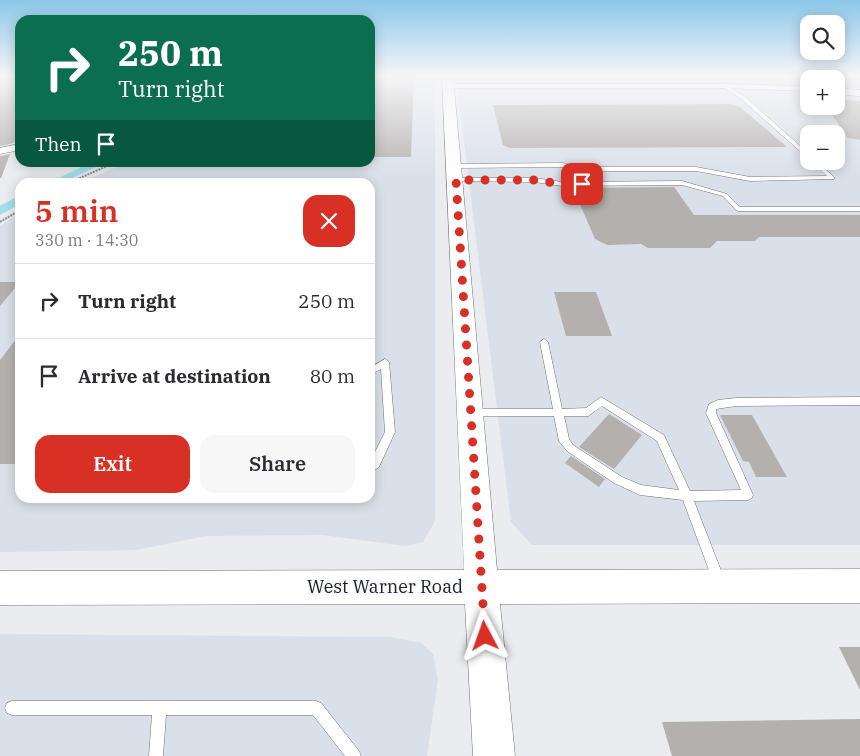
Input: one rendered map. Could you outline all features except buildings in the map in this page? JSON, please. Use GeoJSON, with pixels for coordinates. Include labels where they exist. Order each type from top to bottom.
{"type":"FeatureCollection","features":[{"type":"Feature","properties":{"kind":"main road"},"geometry":{"type":"LineString","coordinates":[[450,111],[494,756]]}},
{"type":"Feature","properties":{"kind":"main road","name":"West Warner Road"},"geometry":{"type":"LineString","coordinates":[[0,588],[860,586]]}},
{"type":"Feature","properties":{"kind":"street"},"geometry":{"type":"LineString","coordinates":[[0,151],[15,148]]}},
{"type":"Feature","properties":{"kind":"lane"},"geometry":{"type":"LineString","coordinates":[[757,111],[800,149]]}},
{"type":"Feature","properties":{"kind":"lane"},"geometry":{"type":"LineString","coordinates":[[455,173],[563,165],[575,169],[696,169],[750,179],[832,178],[824,170]]}},
{"type":"Feature","properties":{"kind":"lane"},"geometry":{"type":"LineString","coordinates":[[455,173],[562,184],[682,183],[725,195],[738,209],[860,209]]}},
{"type":"Feature","properties":{"kind":"lane"},"geometry":{"type":"LineString","coordinates":[[544,342],[564,441],[570,448],[618,480],[640,490],[687,496],[748,495],[711,414],[712,407],[718,404],[860,401]]}},
{"type":"Feature","properties":{"kind":"lane"},"geometry":{"type":"LineString","coordinates":[[375,363],[385,362]]}},
{"type":"Feature","properties":{"kind":"lane"},"geometry":{"type":"LineString","coordinates":[[375,369],[385,362]]}},
{"type":"Feature","properties":{"kind":"lane"},"geometry":{"type":"LineString","coordinates":[[375,464],[390,432],[385,362]]}},
{"type":"Feature","properties":{"kind":"lane"},"geometry":{"type":"LineString","coordinates":[[470,413],[588,412],[601,401],[661,438],[687,496],[721,586]]}},
{"type":"Feature","properties":{"kind":"lane"},"geometry":{"type":"LineString","coordinates":[[12,708],[316,708],[354,756]]}},
{"type":"Feature","properties":{"kind":"lane"},"geometry":{"type":"LineString","coordinates":[[156,756],[160,708]]}},
{"type":"Feature","properties":{"kind":"path"},"geometry":{"type":"LineString","coordinates":[[80,178],[105,167]]}},
{"type":"Feature","properties":{"kind":"path"},"geometry":{"type":"LineString","coordinates":[[0,222],[15,213]]}},
{"type":"Feature","properties":{"kind":"shaded area"},"geometry":{"type":"Polygon","coordinates":[[[375,111],[435,111],[435,521],[423,542],[405,546],[323,535],[206,536],[136,550],[0,552],[0,226],[15,216],[15,503],[375,503],[375,178],[91,178],[117,167],[375,167],[375,111]]]}},
{"type":"Feature","properties":{"kind":"shaded area"},"geometry":{"type":"Polygon","coordinates":[[[460,111],[800,111],[800,115],[845,115],[845,111],[860,111],[860,545],[532,545],[511,522],[460,111]]]}},
{"type":"Feature","properties":{"kind":"shaded area"},"geometry":{"type":"Polygon","coordinates":[[[0,634],[390,637],[421,643],[433,654],[438,679],[427,756],[0,756],[0,634]]]}},
{"type":"Feature","properties":{"kind":"waterway"},"geometry":{"type":"LineString","coordinates":[[65,178],[90,167]]}},
{"type":"Feature","properties":{"kind":"waterway"},"geometry":{"type":"LineString","coordinates":[[0,211],[15,202]]}},
{"type":"Feature","properties":{"kind":"route"},"geometry":{"type":"LineString","coordinates":[[485,636],[456,180],[534,180],[562,184],[582,184]]}}]}
